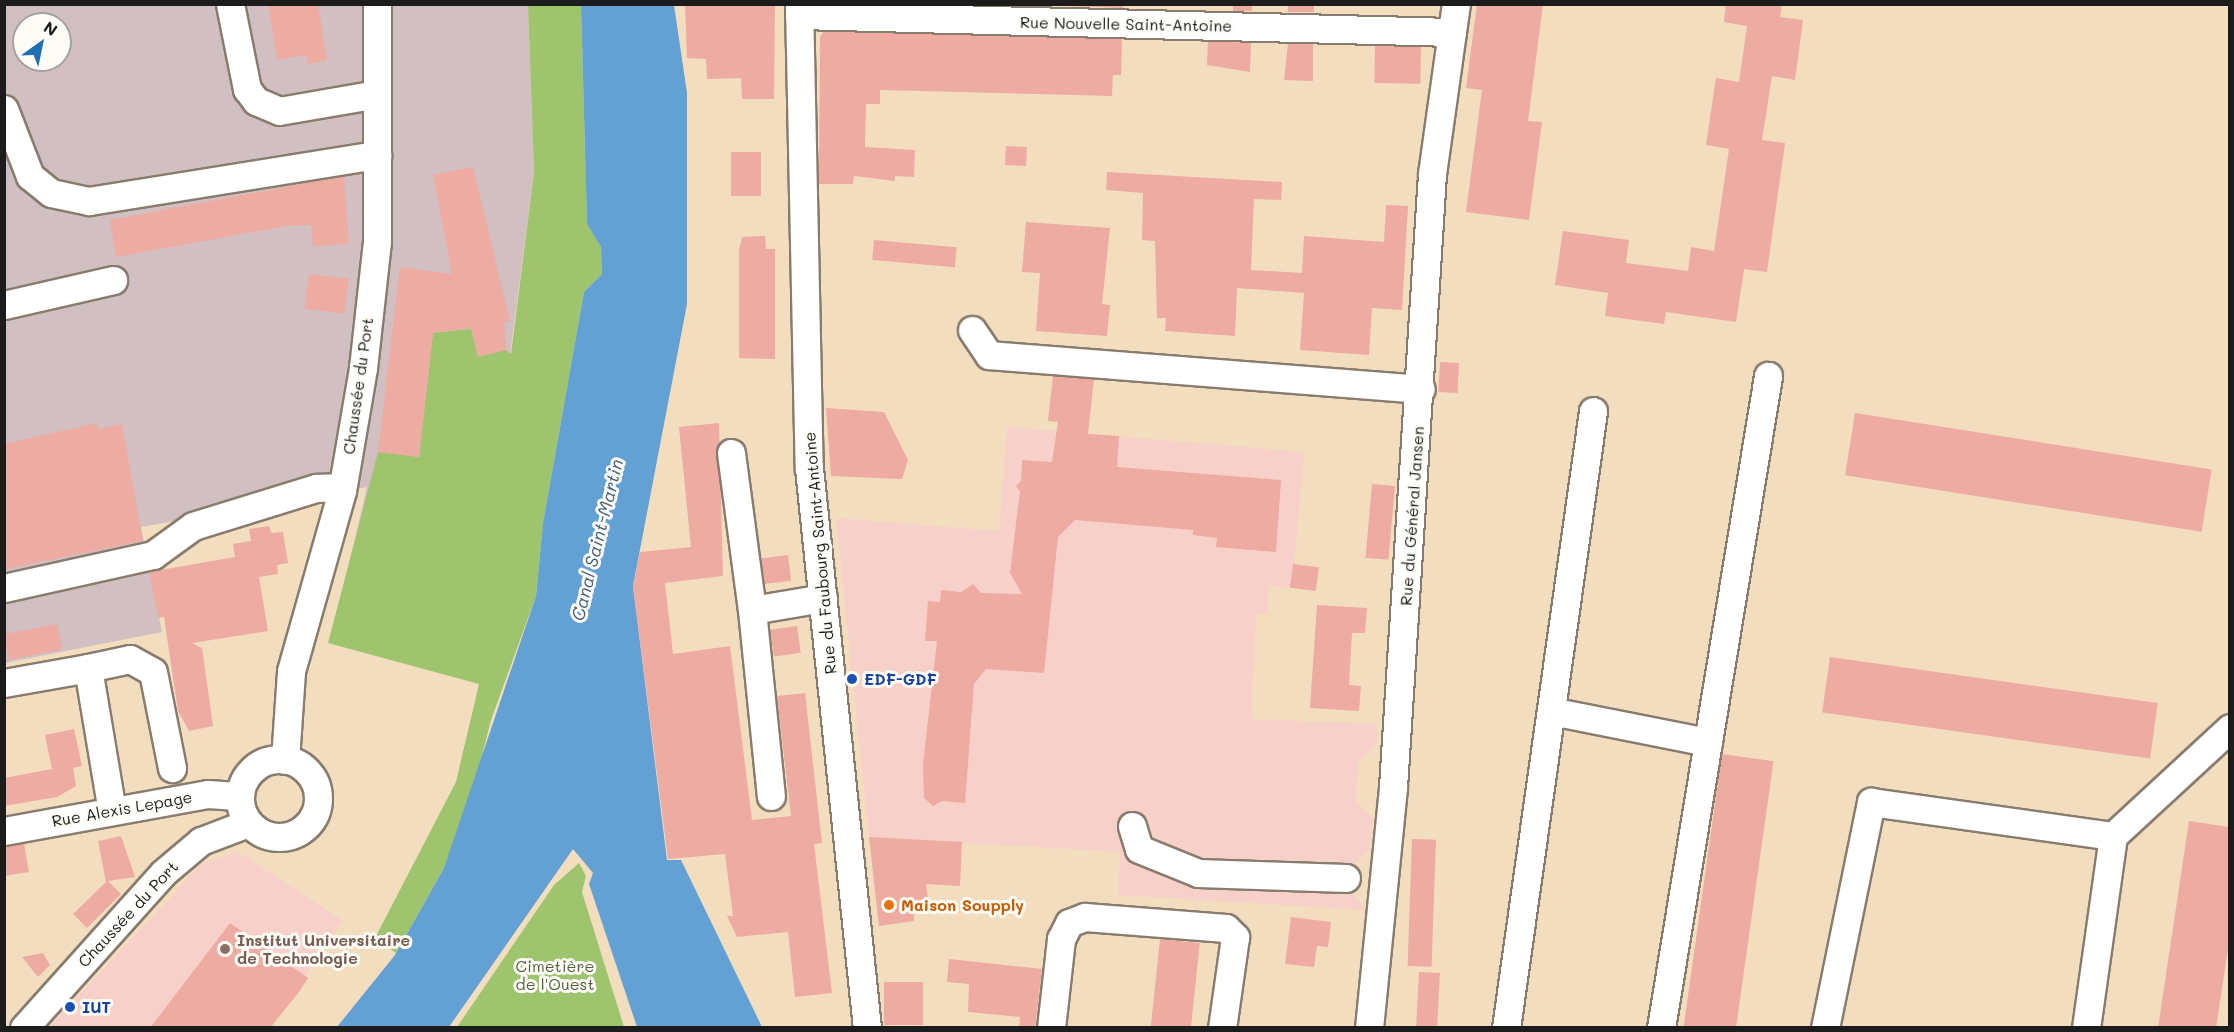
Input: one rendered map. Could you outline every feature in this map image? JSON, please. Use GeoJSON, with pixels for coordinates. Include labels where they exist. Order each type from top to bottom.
{"type":"FeatureCollection","features":[{"type":"Feature","properties":{"kind":"street"},"geometry":{"type":"LineString","coordinates":[[230,4],[247,89],[256,101],[279,111],[377,94]]}},
{"type":"Feature","properties":{"kind":"street","name":"Chaussée du Port"},"geometry":{"type":"LineString","coordinates":[[285,760],[291,671],[342,487],[363,368],[377,242],[377,4]]}},
{"type":"Feature","properties":{"kind":"street","name":"Rue du Général Jansen"},"geometry":{"type":"LineString","coordinates":[[1369,1028],[1421,389],[1432,174],[1455,4]]}},
{"type":"Feature","properties":{"kind":"street","name":"Rue Nouvelle Saint-Antoine"},"geometry":{"type":"LineString","coordinates":[[799,10],[1452,32]]}},
{"type":"Feature","properties":{"kind":"street","name":"Rue du Faubourg Saint-Antoine"},"geometry":{"type":"LineString","coordinates":[[799,10],[809,468],[867,1028]]}},
{"type":"Feature","properties":{"kind":"street"},"geometry":{"type":"LineString","coordinates":[[4,109],[30,177],[51,193],[89,201],[377,155]]}},
{"type":"Feature","properties":{"kind":"street"},"geometry":{"type":"LineString","coordinates":[[4,305],[113,280]]}},
{"type":"Feature","properties":{"kind":"street"},"geometry":{"type":"LineString","coordinates":[[972,330],[989,355],[1421,389]]}},
{"type":"Feature","properties":{"kind":"street"},"geometry":{"type":"LineString","coordinates":[[1661,1028],[1768,376]]}},
{"type":"Feature","properties":{"kind":"street"},"geometry":{"type":"LineString","coordinates":[[1506,1028],[1593,411]]}},
{"type":"Feature","properties":{"kind":"street"},"geometry":{"type":"LineString","coordinates":[[731,453],[752,610],[771,796]]}},
{"type":"Feature","properties":{"kind":"street"},"geometry":{"type":"LineString","coordinates":[[4,588],[153,555],[193,526],[316,488],[342,487]]}},
{"type":"Feature","properties":{"kind":"street"},"geometry":{"type":"LineString","coordinates":[[752,610],[823,598]]}},
{"type":"Feature","properties":{"kind":"street"},"geometry":{"type":"LineString","coordinates":[[4,682],[88,668],[130,658],[153,672],[172,768]]}},
{"type":"Feature","properties":{"kind":"street"},"geometry":{"type":"LineString","coordinates":[[88,668],[112,811]]}},
{"type":"Feature","properties":{"kind":"street"},"geometry":{"type":"LineString","coordinates":[[1551,711],[1708,742]]}},
{"type":"Feature","properties":{"kind":"street"},"geometry":{"type":"LineString","coordinates":[[2086,1028],[2113,836],[2229,728]]}},
{"type":"Feature","properties":{"kind":"street"},"geometry":{"type":"LineString","coordinates":[[285,760],[298,765],[315,786],[318,799],[308,824],[291,835],[271,837],[248,823],[240,796],[254,768],[285,760]]}},
{"type":"Feature","properties":{"kind":"street","name":"Rue Alexis Lepage"},"geometry":{"type":"LineString","coordinates":[[4,831],[208,794],[240,796]]}},
{"type":"Feature","properties":{"kind":"street"},"geometry":{"type":"LineString","coordinates":[[1825,1028],[1871,802],[2113,836]]}},
{"type":"Feature","properties":{"kind":"street","name":"Chaussée du Port"},"geometry":{"type":"LineString","coordinates":[[24,1028],[163,873],[201,841],[248,823]]}},
{"type":"Feature","properties":{"kind":"street"},"geometry":{"type":"LineString","coordinates":[[1132,826],[1139,849],[1198,873],[1346,878]]}},
{"type":"Feature","properties":{"kind":"street"},"geometry":{"type":"LineString","coordinates":[[1051,1028],[1061,939],[1069,923],[1085,917],[1226,928],[1235,937],[1222,1028]]}},
{"type":"Feature","properties":{"kind":"shaded area"},"geometry":{"type":"Polygon","coordinates":[[[5,5],[528,5],[534,173],[510,355],[332,637],[367,487],[141,527],[162,632],[5,663],[5,5]]]}},
{"type":"Feature","properties":{"kind":"shaded area"},"geometry":{"type":"Polygon","coordinates":[[[1007,427],[1304,452],[1292,588],[1269,586],[1267,614],[1256,613],[1251,719],[1378,724],[1377,744],[1358,762],[1356,800],[1372,818],[1370,849],[1352,866],[1351,891],[1366,910],[1118,895],[1120,852],[869,837],[836,518],[999,531],[1007,427]]]}},
{"type":"Feature","properties":{"kind":"shaded area","name":"Institut Universitaire de Technologie"},"geometry":{"type":"Polygon","coordinates":[[[237,851],[343,921],[270,1027],[48,1028],[202,864],[237,851]]]}},
{"type":"Feature","properties":{"kind":"green space"},"geometry":{"type":"Polygon","coordinates":[[[528,5],[581,5],[587,224],[601,247],[602,274],[584,292],[543,523],[536,596],[491,720],[471,800],[444,868],[396,953],[375,938],[456,782],[479,684],[328,643],[378,452],[419,457],[433,333],[471,329],[478,356],[506,350],[511,354],[534,173],[528,5]]]}},
{"type":"Feature","properties":{"kind":"green space","name":"Cimetière de l'Ouest"},"geometry":{"type":"Polygon","coordinates":[[[579,863],[586,876],[582,892],[624,1027],[457,1027],[554,885],[579,863]]]}},
{"type":"Feature","properties":{"kind":"water","name":"Canal Saint-Martin"},"geometry":{"type":"Polygon","coordinates":[[[581,5],[674,5],[687,93],[687,304],[633,586],[667,860],[681,860],[762,1027],[637,1027],[589,884],[593,873],[573,849],[449,1027],[337,1027],[395,955],[444,868],[536,596],[543,523],[584,292],[602,274],[601,247],[587,224],[581,5]]]}},
{"type":"Feature","properties":{"kind":"building"},"geometry":{"type":"Polygon","coordinates":[[[268,4],[318,4],[327,60],[308,64],[306,55],[277,60],[268,4]]]}},
{"type":"Feature","properties":{"kind":"building"},"geometry":{"type":"Polygon","coordinates":[[[685,4],[775,4],[774,99],[742,99],[741,78],[707,79],[706,59],[687,58],[685,4]]]}},
{"type":"Feature","properties":{"kind":"building"},"geometry":{"type":"Polygon","coordinates":[[[1001,4],[1123,4],[1123,8],[1001,4]]]}},
{"type":"Feature","properties":{"kind":"building"},"geometry":{"type":"Polygon","coordinates":[[[1233,4],[1252,4],[1252,11],[1233,11],[1233,4]]]}},
{"type":"Feature","properties":{"kind":"building"},"geometry":{"type":"Polygon","coordinates":[[[1288,4],[1314,4],[1314,12],[1288,12],[1288,4]]]}},
{"type":"Feature","properties":{"kind":"building"},"geometry":{"type":"Polygon","coordinates":[[[1477,4],[1543,4],[1528,121],[1542,122],[1529,220],[1466,212],[1482,90],[1466,88],[1477,4]]]}},
{"type":"Feature","properties":{"kind":"building"},"geometry":{"type":"Polygon","coordinates":[[[1726,4],[1782,4],[1780,17],[1803,20],[1795,80],[1772,76],[1762,140],[1785,143],[1767,272],[1744,269],[1736,322],[1666,312],[1664,324],[1605,316],[1608,293],[1555,285],[1563,231],[1629,240],[1626,263],[1688,271],[1691,247],[1714,251],[1729,149],[1706,145],[1716,78],[1739,82],[1747,26],[1724,22],[1726,4]]]}},
{"type":"Feature","properties":{"kind":"building"},"geometry":{"type":"Polygon","coordinates":[[[824,31],[1122,39],[1121,75],[1113,75],[1112,96],[880,90],[880,104],[866,104],[865,147],[915,150],[914,177],[895,176],[895,181],[854,176],[853,184],[819,184],[820,37],[824,31]]]}},
{"type":"Feature","properties":{"kind":"building"},"geometry":{"type":"Polygon","coordinates":[[[1208,41],[1251,43],[1250,72],[1207,65],[1208,41]]]}},
{"type":"Feature","properties":{"kind":"building"},"geometry":{"type":"Polygon","coordinates":[[[1288,44],[1313,44],[1313,81],[1284,80],[1288,44]]]}},
{"type":"Feature","properties":{"kind":"building"},"geometry":{"type":"Polygon","coordinates":[[[1375,46],[1421,47],[1420,84],[1374,83],[1375,46]]]}},
{"type":"Feature","properties":{"kind":"building"},"geometry":{"type":"Polygon","coordinates":[[[1006,146],[1027,147],[1026,166],[1005,165],[1006,146]]]}},
{"type":"Feature","properties":{"kind":"building"},"geometry":{"type":"Polygon","coordinates":[[[731,152],[761,152],[761,196],[731,196],[731,152]]]}},
{"type":"Feature","properties":{"kind":"building"},"geometry":{"type":"Polygon","coordinates":[[[473,167],[510,321],[504,322],[506,350],[478,357],[471,328],[433,333],[419,457],[378,452],[400,267],[452,274],[433,175],[473,167]]]}},
{"type":"Feature","properties":{"kind":"building"},"geometry":{"type":"Polygon","coordinates":[[[1107,172],[1282,182],[1281,200],[1254,199],[1251,270],[1302,273],[1304,236],[1384,242],[1386,205],[1408,206],[1402,310],[1372,308],[1369,355],[1300,350],[1304,293],[1237,288],[1235,336],[1165,331],[1166,318],[1157,318],[1155,241],[1142,240],[1143,193],[1106,190],[1107,172]]]}},
{"type":"Feature","properties":{"kind":"building"},"geometry":{"type":"Polygon","coordinates":[[[344,176],[349,244],[313,246],[311,225],[287,226],[116,257],[110,220],[344,176]]]}},
{"type":"Feature","properties":{"kind":"building"},"geometry":{"type":"Polygon","coordinates":[[[1026,222],[1110,228],[1102,304],[1110,305],[1107,336],[1036,331],[1040,273],[1022,272],[1026,222]]]}},
{"type":"Feature","properties":{"kind":"building"},"geometry":{"type":"Polygon","coordinates":[[[765,236],[766,249],[775,249],[775,359],[739,358],[739,250],[742,237],[765,236]]]}},
{"type":"Feature","properties":{"kind":"building"},"geometry":{"type":"Polygon","coordinates":[[[874,240],[957,247],[955,267],[872,260],[874,240]]]}},
{"type":"Feature","properties":{"kind":"building"},"geometry":{"type":"Polygon","coordinates":[[[309,274],[349,279],[344,314],[305,309],[309,274]]]}},
{"type":"Feature","properties":{"kind":"building"},"geometry":{"type":"Polygon","coordinates":[[[1440,362],[1459,363],[1457,393],[1438,392],[1440,362]]]}},
{"type":"Feature","properties":{"kind":"building"},"geometry":{"type":"Polygon","coordinates":[[[1053,376],[1094,379],[1088,434],[1119,436],[1117,467],[1281,480],[1276,552],[1216,547],[1217,538],[1193,535],[1193,530],[1075,520],[1058,537],[1044,673],[986,669],[974,684],[965,803],[942,801],[933,806],[924,798],[923,764],[937,641],[925,641],[928,601],[940,602],[941,590],[961,592],[973,584],[981,593],[1022,594],[1010,573],[1020,491],[1016,486],[1021,481],[1022,460],[1052,462],[1058,422],[1048,421],[1053,376]]]}},
{"type":"Feature","properties":{"kind":"building"},"geometry":{"type":"Polygon","coordinates":[[[826,408],[884,412],[908,460],[902,479],[831,476],[826,408]]]}},
{"type":"Feature","properties":{"kind":"building"},"geometry":{"type":"Polygon","coordinates":[[[1855,413],[2212,469],[2202,532],[1845,475],[1855,413]]]}},
{"type":"Feature","properties":{"kind":"building"},"geometry":{"type":"Polygon","coordinates":[[[97,423],[98,429],[122,424],[143,541],[4,569],[4,444],[97,423]]]}},
{"type":"Feature","properties":{"kind":"building"},"geometry":{"type":"Polygon","coordinates":[[[719,423],[723,576],[665,583],[673,654],[730,646],[752,820],[791,816],[777,696],[805,693],[822,843],[814,844],[832,993],[795,997],[788,932],[737,937],[727,916],[733,916],[725,854],[668,859],[633,587],[640,552],[691,547],[679,427],[719,423]]]}},
{"type":"Feature","properties":{"kind":"building"},"geometry":{"type":"Polygon","coordinates":[[[1372,484],[1395,486],[1388,560],[1366,558],[1372,484]]]}},
{"type":"Feature","properties":{"kind":"building"},"geometry":{"type":"Polygon","coordinates":[[[269,526],[271,533],[283,532],[288,563],[277,565],[278,574],[259,577],[268,631],[192,643],[202,648],[213,726],[189,731],[178,711],[164,617],[158,618],[149,572],[235,557],[233,544],[251,541],[249,529],[269,526]]]}},
{"type":"Feature","properties":{"kind":"building"},"geometry":{"type":"Polygon","coordinates":[[[788,555],[791,581],[764,584],[761,558],[788,555]]]}},
{"type":"Feature","properties":{"kind":"building"},"geometry":{"type":"Polygon","coordinates":[[[1293,564],[1319,567],[1316,591],[1290,588],[1293,564]]]}},
{"type":"Feature","properties":{"kind":"building"},"geometry":{"type":"Polygon","coordinates":[[[1317,605],[1367,608],[1365,633],[1352,633],[1349,685],[1361,686],[1359,711],[1310,708],[1317,605]]]}},
{"type":"Feature","properties":{"kind":"building"},"geometry":{"type":"Polygon","coordinates":[[[57,624],[62,650],[9,660],[4,634],[57,624]]]}},
{"type":"Feature","properties":{"kind":"building"},"geometry":{"type":"Polygon","coordinates":[[[797,626],[801,653],[774,656],[770,630],[797,626]]]}},
{"type":"Feature","properties":{"kind":"building"},"geometry":{"type":"Polygon","coordinates":[[[1830,657],[2158,703],[2150,759],[1822,712],[1830,657]]]}},
{"type":"Feature","properties":{"kind":"building"},"geometry":{"type":"Polygon","coordinates":[[[74,729],[82,766],[73,768],[76,786],[57,797],[4,806],[4,778],[52,769],[45,735],[74,729]]]}},
{"type":"Feature","properties":{"kind":"building"},"geometry":{"type":"Polygon","coordinates":[[[1722,754],[1773,761],[1736,1028],[1683,1028],[1722,754]]]}},
{"type":"Feature","properties":{"kind":"building"},"geometry":{"type":"Polygon","coordinates":[[[2189,821],[2229,827],[2229,942],[2216,1028],[2158,1028],[2189,821]]]}},
{"type":"Feature","properties":{"kind":"building"},"geometry":{"type":"Polygon","coordinates":[[[121,836],[135,877],[108,881],[121,894],[87,928],[73,914],[106,882],[98,841],[121,836]]]}},
{"type":"Feature","properties":{"kind":"building"},"geometry":{"type":"Polygon","coordinates":[[[869,837],[962,842],[960,886],[926,884],[928,901],[913,903],[914,921],[879,926],[869,837]]]}},
{"type":"Feature","properties":{"kind":"building"},"geometry":{"type":"Polygon","coordinates":[[[1412,839],[1436,840],[1432,967],[1408,966],[1412,839]]]}},
{"type":"Feature","properties":{"kind":"building"},"geometry":{"type":"Polygon","coordinates":[[[24,843],[29,872],[4,876],[4,847],[24,843]]]}},
{"type":"Feature","properties":{"kind":"building"},"geometry":{"type":"Polygon","coordinates":[[[1291,917],[1331,922],[1328,947],[1317,946],[1314,967],[1285,964],[1291,917]]]}},
{"type":"Feature","properties":{"kind":"building"},"geometry":{"type":"Polygon","coordinates":[[[230,923],[308,978],[299,992],[270,1028],[150,1028],[230,923]]]}},
{"type":"Feature","properties":{"kind":"building"},"geometry":{"type":"Polygon","coordinates":[[[1160,939],[1200,943],[1191,1028],[1151,1028],[1160,939]]]}},
{"type":"Feature","properties":{"kind":"building"},"geometry":{"type":"Polygon","coordinates":[[[43,953],[50,965],[38,977],[22,957],[43,953]]]}},
{"type":"Feature","properties":{"kind":"building"},"geometry":{"type":"Polygon","coordinates":[[[949,959],[1042,969],[1035,1028],[1019,1028],[1020,1017],[968,1012],[969,984],[947,982],[949,959]]]}},
{"type":"Feature","properties":{"kind":"building"},"geometry":{"type":"Polygon","coordinates":[[[1419,972],[1440,973],[1437,1028],[1416,1028],[1419,972]]]}},
{"type":"Feature","properties":{"kind":"building"},"geometry":{"type":"Polygon","coordinates":[[[884,982],[923,982],[923,1025],[884,1025],[884,982]]]}},
{"type":"Feature","properties":{"kind":"place","name":"EDF-GDF"},"geometry":{"type":"Point","coordinates":[852,679]}},
{"type":"Feature","properties":{"kind":"place","name":"Maison Soupply"},"geometry":{"type":"Point","coordinates":[889,905]}},
{"type":"Feature","properties":{"kind":"place","name":"Institut Universitaire de Technologie"},"geometry":{"type":"Point","coordinates":[225,949]}},
{"type":"Feature","properties":{"kind":"place","name":"IUT"},"geometry":{"type":"Point","coordinates":[70,1007]}}]}
